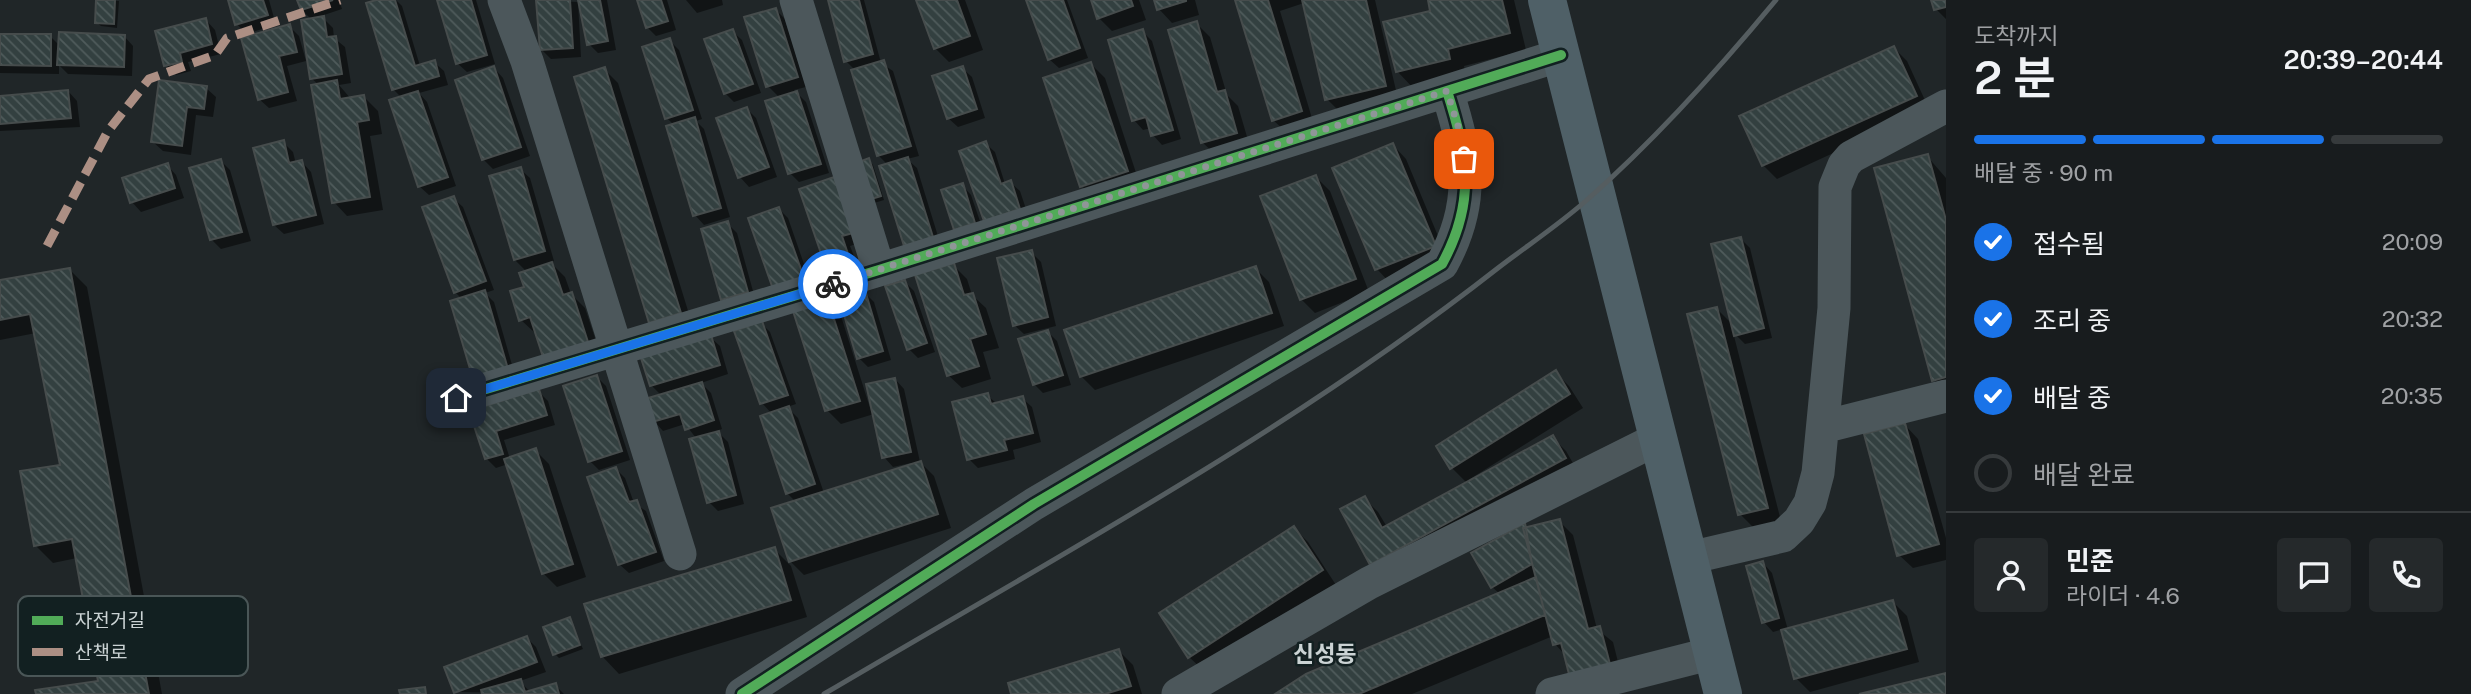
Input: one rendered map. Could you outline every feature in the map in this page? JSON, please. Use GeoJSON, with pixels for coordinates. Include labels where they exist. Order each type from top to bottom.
{"type":"FeatureCollection","features":[{"type":"Feature","properties":{"kind":"main road"},"geometry":{"type":"LineString","coordinates":[[1547,0],[1723,694]]}},
{"type":"Feature","properties":{"kind":"street"},"geometry":{"type":"LineString","coordinates":[[504,0],[527,61],[680,554]]}},
{"type":"Feature","properties":{"kind":"street"},"geometry":{"type":"LineString","coordinates":[[796,0],[879,270]]}},
{"type":"Feature","properties":{"kind":"street"},"geometry":{"type":"LineString","coordinates":[[456,398],[879,270],[1561,55]]}},
{"type":"Feature","properties":{"kind":"street"},"geometry":{"type":"LineString","coordinates":[[742,694],[1034,504],[1442,264],[1454,242],[1466,199],[1461,136],[1447,91]]}},
{"type":"Feature","properties":{"kind":"street"},"geometry":{"type":"LineString","coordinates":[[1689,558],[1783,536],[1799,521],[1810,503],[1818,473],[1834,308],[1835,187],[1844,165],[1852,158],[1946,106]]}},
{"type":"Feature","properties":{"kind":"street"},"geometry":{"type":"LineString","coordinates":[[1823,427],[1946,396]]}},
{"type":"Feature","properties":{"kind":"street"},"geometry":{"type":"LineString","coordinates":[[1178,694],[1369,583],[1660,438]]}},
{"type":"Feature","properties":{"kind":"street"},"geometry":{"type":"LineString","coordinates":[[1552,694],[1713,653]]}},
{"type":"Feature","properties":{"kind":"building"},"geometry":{"type":"Polygon","coordinates":[[[96,0],[115,0],[114,24],[95,23],[96,0]]]}},
{"type":"Feature","properties":{"kind":"building"},"geometry":{"type":"Polygon","coordinates":[[[228,0],[263,0],[268,15],[235,25],[228,0]]]}},
{"type":"Feature","properties":{"kind":"building"},"geometry":{"type":"Polygon","coordinates":[[[297,0],[333,0],[301,10],[297,0]]]}},
{"type":"Feature","properties":{"kind":"building"},"geometry":{"type":"Polygon","coordinates":[[[395,0],[415,66],[435,60],[439,76],[392,90],[366,3],[395,0]]]}},
{"type":"Feature","properties":{"kind":"building"},"geometry":{"type":"Polygon","coordinates":[[[437,0],[471,0],[487,55],[456,64],[437,0]]]}},
{"type":"Feature","properties":{"kind":"building"},"geometry":{"type":"Polygon","coordinates":[[[536,0],[570,0],[573,48],[540,50],[536,0]]]}},
{"type":"Feature","properties":{"kind":"building"},"geometry":{"type":"Polygon","coordinates":[[[578,0],[600,0],[608,41],[587,45],[578,0]]]}},
{"type":"Feature","properties":{"kind":"building"},"geometry":{"type":"Polygon","coordinates":[[[637,0],[661,0],[668,21],[646,28],[637,0]]]}},
{"type":"Feature","properties":{"kind":"building"},"geometry":{"type":"Polygon","coordinates":[[[828,0],[859,0],[873,54],[844,62],[828,0]]]}},
{"type":"Feature","properties":{"kind":"building"},"geometry":{"type":"Polygon","coordinates":[[[916,0],[957,0],[970,36],[934,49],[916,0]]]}},
{"type":"Feature","properties":{"kind":"building"},"geometry":{"type":"Polygon","coordinates":[[[1026,0],[1063,0],[1080,48],[1048,60],[1026,0]]]}},
{"type":"Feature","properties":{"kind":"building"},"geometry":{"type":"Polygon","coordinates":[[[1091,0],[1131,0],[1133,6],[1097,19],[1091,0]]]}},
{"type":"Feature","properties":{"kind":"building"},"geometry":{"type":"Polygon","coordinates":[[[1154,0],[1186,0],[1186,1],[1157,10],[1154,0]]]}},
{"type":"Feature","properties":{"kind":"building"},"geometry":{"type":"Polygon","coordinates":[[[1235,0],[1268,0],[1302,111],[1272,121],[1235,0]]]}},
{"type":"Feature","properties":{"kind":"building"},"geometry":{"type":"Polygon","coordinates":[[[1302,0],[1366,0],[1386,86],[1325,100],[1302,0]]]}},
{"type":"Feature","properties":{"kind":"building"},"geometry":{"type":"Polygon","coordinates":[[[1428,0],[1502,0],[1510,33],[1448,49],[1450,59],[1396,72],[1383,22],[1430,11],[1428,0]]]}},
{"type":"Feature","properties":{"kind":"building"},"geometry":{"type":"Polygon","coordinates":[[[1931,0],[1946,0],[1946,7],[1934,10],[1931,0]]]}},
{"type":"Feature","properties":{"kind":"building"},"geometry":{"type":"Polygon","coordinates":[[[776,8],[798,77],[766,87],[744,17],[776,8]]]}},
{"type":"Feature","properties":{"kind":"building"},"geometry":{"type":"Polygon","coordinates":[[[324,16],[327,37],[336,36],[342,74],[310,79],[301,20],[324,16]]]}},
{"type":"Feature","properties":{"kind":"building"},"geometry":{"type":"Polygon","coordinates":[[[206,18],[212,44],[180,53],[182,62],[164,66],[155,31],[206,18]]]}},
{"type":"Feature","properties":{"kind":"building"},"geometry":{"type":"Polygon","coordinates":[[[1197,21],[1217,92],[1225,90],[1237,133],[1201,143],[1168,30],[1197,21]]]}},
{"type":"Feature","properties":{"kind":"building"},"geometry":{"type":"Polygon","coordinates":[[[290,24],[297,52],[279,56],[288,92],[258,100],[241,38],[290,24]]]}},
{"type":"Feature","properties":{"kind":"building"},"geometry":{"type":"Polygon","coordinates":[[[733,29],[753,84],[724,94],[704,39],[733,29]]]}},
{"type":"Feature","properties":{"kind":"building"},"geometry":{"type":"Polygon","coordinates":[[[1143,29],[1173,130],[1151,136],[1146,117],[1132,121],[1108,40],[1143,29]]]}},
{"type":"Feature","properties":{"kind":"building"},"geometry":{"type":"Polygon","coordinates":[[[59,32],[125,35],[124,67],[57,65],[59,32]]]}},
{"type":"Feature","properties":{"kind":"building"},"geometry":{"type":"Polygon","coordinates":[[[0,34],[51,34],[51,66],[0,65],[0,34]]]}},
{"type":"Feature","properties":{"kind":"building"},"geometry":{"type":"Polygon","coordinates":[[[670,38],[693,110],[665,119],[642,47],[670,38]]]}},
{"type":"Feature","properties":{"kind":"building"},"geometry":{"type":"Polygon","coordinates":[[[1894,46],[1917,96],[1762,166],[1739,116],[1894,46]]]}},
{"type":"Feature","properties":{"kind":"building"},"geometry":{"type":"Polygon","coordinates":[[[884,60],[911,146],[877,156],[851,70],[884,60]]]}},
{"type":"Feature","properties":{"kind":"building"},"geometry":{"type":"Polygon","coordinates":[[[1091,62],[1128,171],[1080,187],[1043,78],[1091,62]]]}},
{"type":"Feature","properties":{"kind":"building"},"geometry":{"type":"Polygon","coordinates":[[[494,66],[521,147],[482,160],[455,80],[494,66]]]}},
{"type":"Feature","properties":{"kind":"building"},"geometry":{"type":"Polygon","coordinates":[[[963,66],[977,109],[947,119],[932,76],[963,66]]]}},
{"type":"Feature","properties":{"kind":"building"},"geometry":{"type":"Polygon","coordinates":[[[605,67],[681,313],[649,323],[574,77],[605,67]]]}},
{"type":"Feature","properties":{"kind":"building"},"geometry":{"type":"Polygon","coordinates":[[[159,80],[207,86],[204,109],[187,107],[182,146],[151,142],[159,80]]]}},
{"type":"Feature","properties":{"kind":"building"},"geometry":{"type":"Polygon","coordinates":[[[337,80],[340,99],[364,95],[369,120],[357,122],[370,197],[332,203],[311,85],[337,80]]]}},
{"type":"Feature","properties":{"kind":"building"},"geometry":{"type":"Polygon","coordinates":[[[68,90],[71,118],[0,124],[0,96],[68,90]]]}},
{"type":"Feature","properties":{"kind":"building"},"geometry":{"type":"Polygon","coordinates":[[[418,91],[448,177],[418,187],[389,100],[418,91]]]}},
{"type":"Feature","properties":{"kind":"building"},"geometry":{"type":"Polygon","coordinates":[[[797,91],[821,164],[788,174],[765,101],[797,91]]]}},
{"type":"Feature","properties":{"kind":"building"},"geometry":{"type":"Polygon","coordinates":[[[747,107],[769,167],[738,178],[716,118],[747,107]]]}},
{"type":"Feature","properties":{"kind":"building"},"geometry":{"type":"Polygon","coordinates":[[[695,117],[721,208],[693,216],[666,126],[695,117]]]}},
{"type":"Feature","properties":{"kind":"building"},"geometry":{"type":"Polygon","coordinates":[[[284,140],[289,163],[302,160],[316,215],[273,225],[253,148],[284,140]]]}},
{"type":"Feature","properties":{"kind":"building"},"geometry":{"type":"Polygon","coordinates":[[[986,141],[1001,184],[1011,180],[1020,209],[984,221],[959,151],[986,141]]]}},
{"type":"Feature","properties":{"kind":"building"},"geometry":{"type":"Polygon","coordinates":[[[1393,143],[1436,246],[1375,270],[1332,168],[1393,143]]]}},
{"type":"Feature","properties":{"kind":"building"},"geometry":{"type":"Polygon","coordinates":[[[1928,154],[1946,220],[1946,377],[1932,381],[1874,168],[1928,154]]]}},
{"type":"Feature","properties":{"kind":"building"},"geometry":{"type":"Polygon","coordinates":[[[908,157],[933,237],[904,246],[879,166],[908,157]]]}},
{"type":"Feature","properties":{"kind":"building"},"geometry":{"type":"Polygon","coordinates":[[[869,158],[881,196],[868,200],[856,163],[869,158]]]}},
{"type":"Feature","properties":{"kind":"building"},"geometry":{"type":"Polygon","coordinates":[[[221,159],[242,232],[210,240],[189,168],[221,159]]]}},
{"type":"Feature","properties":{"kind":"building"},"geometry":{"type":"Polygon","coordinates":[[[168,163],[175,188],[130,203],[122,178],[168,163]]]}},
{"type":"Feature","properties":{"kind":"building"},"geometry":{"type":"Polygon","coordinates":[[[521,167],[545,251],[514,260],[489,176],[521,167]]]}},
{"type":"Feature","properties":{"kind":"building"},"geometry":{"type":"Polygon","coordinates":[[[1316,175],[1356,279],[1300,300],[1260,196],[1316,175]]]}},
{"type":"Feature","properties":{"kind":"building"},"geometry":{"type":"Polygon","coordinates":[[[834,177],[853,233],[842,236],[850,260],[826,268],[799,189],[834,177]]]}},
{"type":"Feature","properties":{"kind":"building"},"geometry":{"type":"Polygon","coordinates":[[[963,183],[975,223],[954,230],[941,190],[963,183]]]}},
{"type":"Feature","properties":{"kind":"building"},"geometry":{"type":"Polygon","coordinates":[[[454,196],[486,281],[454,293],[422,207],[454,196]]]}},
{"type":"Feature","properties":{"kind":"building"},"geometry":{"type":"Polygon","coordinates":[[[779,207],[804,278],[773,289],[748,218],[779,207]]]}},
{"type":"Feature","properties":{"kind":"building"},"geometry":{"type":"Polygon","coordinates":[[[728,221],[748,292],[721,300],[701,229],[728,221]]]}},
{"type":"Feature","properties":{"kind":"building"},"geometry":{"type":"Polygon","coordinates":[[[1741,237],[1764,328],[1734,336],[1711,244],[1741,237]]]}},
{"type":"Feature","properties":{"kind":"building"},"geometry":{"type":"Polygon","coordinates":[[[1032,250],[1048,317],[1013,326],[997,258],[1032,250]]]}},
{"type":"Feature","properties":{"kind":"building"},"geometry":{"type":"Polygon","coordinates":[[[552,262],[563,295],[572,292],[588,342],[543,357],[530,317],[519,321],[510,291],[524,287],[519,273],[552,262]]]}},
{"type":"Feature","properties":{"kind":"building"},"geometry":{"type":"Polygon","coordinates":[[[954,263],[964,295],[973,293],[986,334],[970,339],[979,366],[947,376],[915,275],[954,263]]]}},
{"type":"Feature","properties":{"kind":"building"},"geometry":{"type":"Polygon","coordinates":[[[1256,266],[1272,313],[1080,377],[1064,330],[1256,266]]]}},
{"type":"Feature","properties":{"kind":"building"},"geometry":{"type":"Polygon","coordinates":[[[70,268],[131,596],[82,596],[72,539],[34,546],[20,471],[60,465],[30,314],[0,320],[0,280],[70,268]]]}},
{"type":"Feature","properties":{"kind":"building"},"geometry":{"type":"Polygon","coordinates":[[[905,280],[927,343],[907,350],[885,286],[905,280]]]}},
{"type":"Feature","properties":{"kind":"building"},"geometry":{"type":"Polygon","coordinates":[[[485,290],[508,369],[473,379],[450,301],[485,290]]]}},
{"type":"Feature","properties":{"kind":"building"},"geometry":{"type":"Polygon","coordinates":[[[865,290],[883,351],[857,359],[839,298],[865,290]]]}},
{"type":"Feature","properties":{"kind":"building"},"geometry":{"type":"Polygon","coordinates":[[[828,300],[860,401],[825,411],[793,311],[828,300]]]}},
{"type":"Feature","properties":{"kind":"building"},"geometry":{"type":"Polygon","coordinates":[[[1717,307],[1768,508],[1738,515],[1687,314],[1717,307]]]}},
{"type":"Feature","properties":{"kind":"building"},"geometry":{"type":"Polygon","coordinates":[[[762,321],[788,395],[760,404],[734,331],[762,321]]]}},
{"type":"Feature","properties":{"kind":"building"},"geometry":{"type":"Polygon","coordinates":[[[1048,330],[1063,375],[1033,385],[1018,339],[1048,330]]]}},
{"type":"Feature","properties":{"kind":"building"},"geometry":{"type":"Polygon","coordinates":[[[711,335],[720,365],[650,386],[640,355],[711,335]]]}},
{"type":"Feature","properties":{"kind":"building"},"geometry":{"type":"Polygon","coordinates":[[[1556,370],[1570,394],[1450,469],[1436,446],[1556,370]]]}},
{"type":"Feature","properties":{"kind":"building"},"geometry":{"type":"Polygon","coordinates":[[[597,375],[622,451],[588,462],[563,386],[597,375]]]}},
{"type":"Feature","properties":{"kind":"building"},"geometry":{"type":"Polygon","coordinates":[[[895,378],[911,452],[882,458],[866,384],[895,378]]]}},
{"type":"Feature","properties":{"kind":"building"},"geometry":{"type":"Polygon","coordinates":[[[702,382],[714,420],[685,430],[680,414],[652,422],[645,399],[702,382]]]}},
{"type":"Feature","properties":{"kind":"building"},"geometry":{"type":"Polygon","coordinates":[[[539,389],[547,415],[496,431],[503,454],[485,459],[469,411],[539,389]]]}},
{"type":"Feature","properties":{"kind":"building"},"geometry":{"type":"Polygon","coordinates":[[[988,393],[991,404],[1023,396],[1033,433],[1004,440],[1007,450],[967,460],[952,402],[988,393]]]}},
{"type":"Feature","properties":{"kind":"building"},"geometry":{"type":"Polygon","coordinates":[[[789,406],[815,484],[786,494],[760,416],[789,406]]]}},
{"type":"Feature","properties":{"kind":"building"},"geometry":{"type":"Polygon","coordinates":[[[1905,423],[1939,544],[1897,556],[1864,434],[1905,423]]]}},
{"type":"Feature","properties":{"kind":"building"},"geometry":{"type":"Polygon","coordinates":[[[719,431],[736,495],[707,503],[689,439],[719,431]]]}},
{"type":"Feature","properties":{"kind":"building"},"geometry":{"type":"Polygon","coordinates":[[[1553,435],[1566,458],[1370,565],[1340,509],[1365,496],[1382,528],[1553,435]]]}},
{"type":"Feature","properties":{"kind":"building"},"geometry":{"type":"Polygon","coordinates":[[[536,448],[573,564],[542,574],[504,459],[536,448]]]}},
{"type":"Feature","properties":{"kind":"building"},"geometry":{"type":"Polygon","coordinates":[[[921,461],[938,514],[789,562],[771,508],[921,461]]]}},
{"type":"Feature","properties":{"kind":"building"},"geometry":{"type":"Polygon","coordinates":[[[616,467],[629,502],[637,500],[656,552],[618,565],[587,477],[616,467]]]}},
{"type":"Feature","properties":{"kind":"building"},"geometry":{"type":"Polygon","coordinates":[[[1560,519],[1588,629],[1600,626],[1611,668],[1570,678],[1561,643],[1553,645],[1523,528],[1560,519]]]}},
{"type":"Feature","properties":{"kind":"building"},"geometry":{"type":"Polygon","coordinates":[[[1525,523],[1532,564],[1491,588],[1471,553],[1525,523]]]}},
{"type":"Feature","properties":{"kind":"building"},"geometry":{"type":"Polygon","coordinates":[[[1294,526],[1323,570],[1188,658],[1159,613],[1294,526]]]}},
{"type":"Feature","properties":{"kind":"building"},"geometry":{"type":"Polygon","coordinates":[[[775,547],[791,600],[601,657],[584,604],[775,547]]]}},
{"type":"Feature","properties":{"kind":"building"},"geometry":{"type":"Polygon","coordinates":[[[1763,561],[1779,618],[1762,623],[1746,566],[1763,561]]]}},
{"type":"Feature","properties":{"kind":"building"},"geometry":{"type":"Polygon","coordinates":[[[1536,577],[1545,615],[1359,694],[1275,694],[1306,674],[1536,577]]]}},
{"type":"Feature","properties":{"kind":"building"},"geometry":{"type":"Polygon","coordinates":[[[1893,600],[1907,649],[1794,679],[1781,630],[1893,600]]]}},
{"type":"Feature","properties":{"kind":"building"},"geometry":{"type":"Polygon","coordinates":[[[570,617],[580,645],[553,655],[543,627],[570,617]]]}},
{"type":"Feature","properties":{"kind":"building"},"geometry":{"type":"Polygon","coordinates":[[[527,636],[537,662],[454,693],[444,667],[527,636]]]}},
{"type":"Feature","properties":{"kind":"building"},"geometry":{"type":"Polygon","coordinates":[[[1119,649],[1131,686],[1105,694],[1011,694],[1008,683],[1119,649]]]}},
{"type":"Feature","properties":{"kind":"building"},"geometry":{"type":"Polygon","coordinates":[[[1946,673],[1946,694],[1859,694],[1946,673]]]}},
{"type":"Feature","properties":{"kind":"building"},"geometry":{"type":"Polygon","coordinates":[[[97,676],[146,676],[149,694],[36,694],[35,690],[98,681],[97,676]]]}},
{"type":"Feature","properties":{"kind":"building"},"geometry":{"type":"Polygon","coordinates":[[[521,679],[525,692],[556,683],[559,694],[482,694],[481,690],[521,679]]]}},
{"type":"Feature","properties":{"kind":"building"},"geometry":{"type":"Polygon","coordinates":[[[425,687],[426,694],[400,694],[399,690],[425,687]]]}},
{"type":"Feature","properties":{"kind":"railway"},"geometry":{"type":"LineString","coordinates":[[824,694],[1168,492],[1336,385],[1418,328],[1588,199],[1686,103],[1776,0]]}},
{"type":"Feature","properties":{"kind":"marked path"},"geometry":{"type":"LineString","coordinates":[[47,246],[108,131],[149,79],[215,55],[227,38],[340,0]]}},
{"type":"Feature","properties":{"kind":"cycle path"},"geometry":{"type":"LineString","coordinates":[[456,398],[879,270],[1561,55]]}},
{"type":"Feature","properties":{"kind":"cycle path"},"geometry":{"type":"LineString","coordinates":[[742,694],[1034,504],[1442,264],[1460,220],[1465,179],[1460,137],[1447,91]]}},
{"type":"Feature","properties":{"kind":"way so far"},"geometry":{"type":"LineString","coordinates":[[833,284],[1447,91],[1461,136],[1464,159]]}},
{"type":"Feature","properties":{"kind":"district","name":"신성동"},"geometry":{"type":"Point","coordinates":[1325,653]}},
{"type":"Feature","properties":{"kind":"route"},"geometry":{"type":"LineString","coordinates":[[456,398],[833,284]]}}]}
